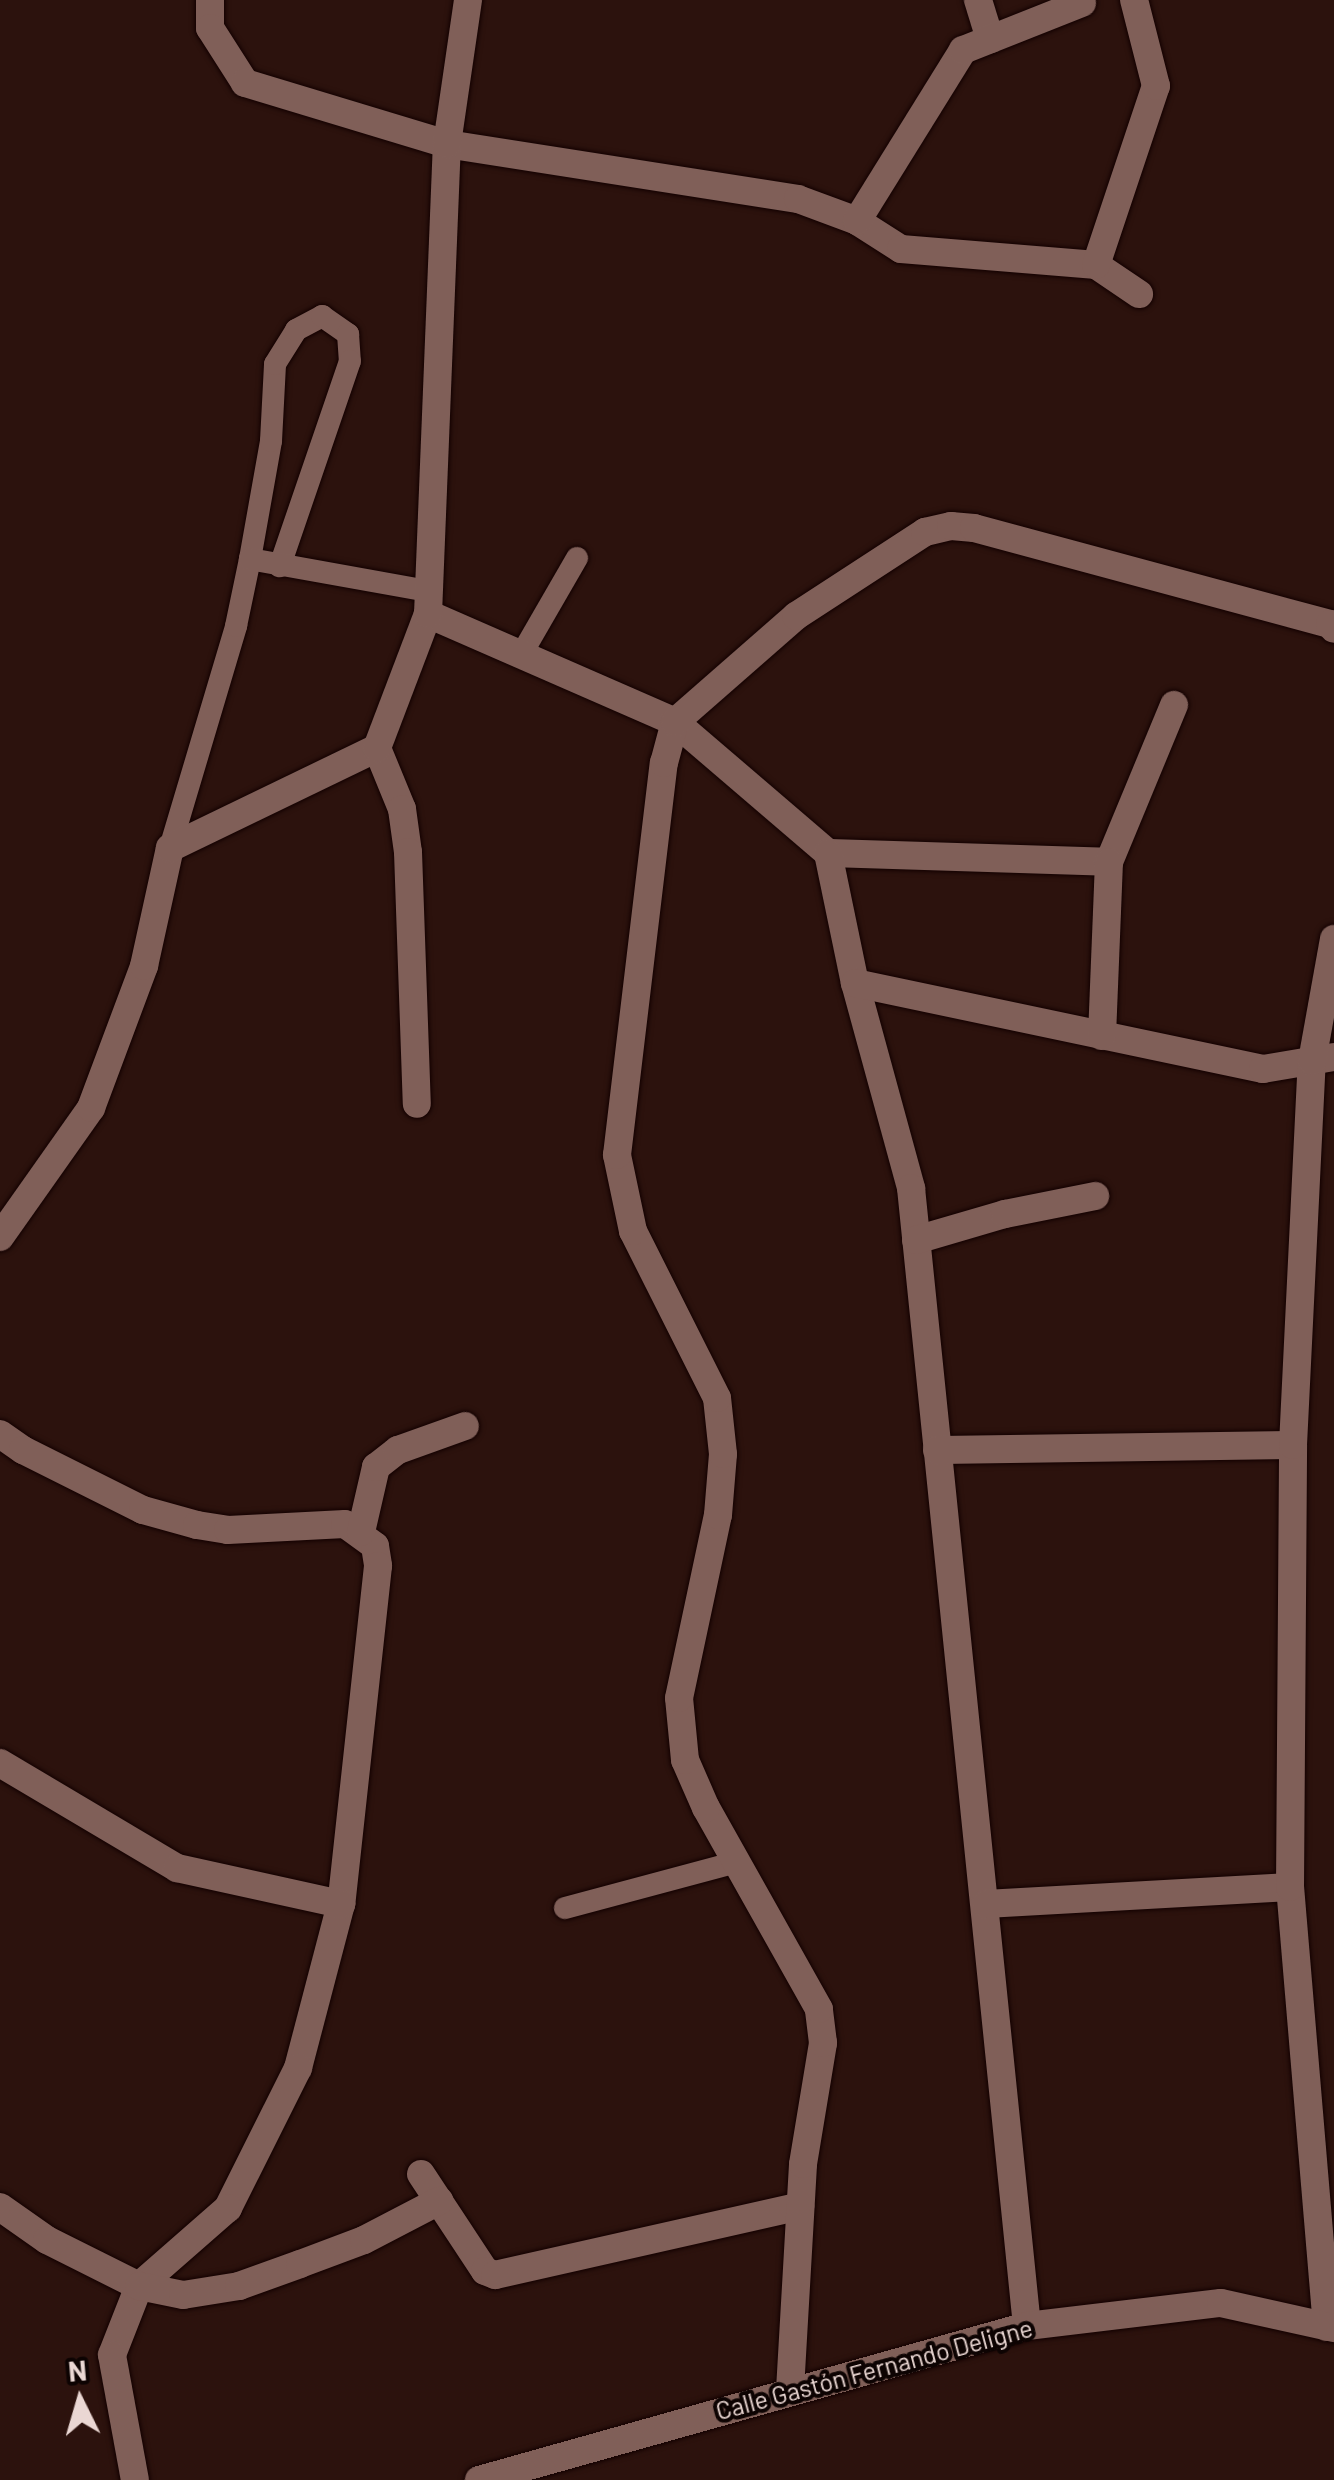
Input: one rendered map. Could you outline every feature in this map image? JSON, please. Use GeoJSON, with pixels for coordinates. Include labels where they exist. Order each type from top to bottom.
{"type":"FeatureCollection","features":[{"type":"Feature","properties":{"kind":"street"},"geometry":{"type":"LineString","coordinates":[[210,0],[210,28],[246,83],[446,144],[798,199],[856,221],[902,249],[1096,264],[1139,294]]}},
{"type":"Feature","properties":{"kind":"street"},"geometry":{"type":"LineString","coordinates":[[417,1104],[408,852],[402,810],[377,748],[428,602],[446,144],[468,0]]}},
{"type":"Feature","properties":{"kind":"street"},"geometry":{"type":"LineString","coordinates":[[978,0],[990,40]]}},
{"type":"Feature","properties":{"kind":"street"},"geometry":{"type":"LineString","coordinates":[[1096,264],[1156,86],[1134,0]]}},
{"type":"Feature","properties":{"kind":"street"},"geometry":{"type":"LineString","coordinates":[[856,221],[964,50],[1082,3]]}},
{"type":"Feature","properties":{"kind":"street"},"geometry":{"type":"LineString","coordinates":[[790,2390],[803,2164],[823,2043],[819,2008],[706,1808],[685,1760],[679,1732],[679,1698],[718,1515],[723,1454],[717,1398],[633,1231],[617,1155],[664,764],[675,722],[796,616],[925,532],[950,526],[1030,543],[1330,624],[1334,629]]}},
{"type":"Feature","properties":{"kind":"street"},"geometry":{"type":"LineString","coordinates":[[428,602],[521,655],[675,722],[828,853],[855,983],[911,1188],[1027,2326]]}},
{"type":"Feature","properties":{"kind":"street"},"geometry":{"type":"LineString","coordinates":[[1102,1036],[1109,862],[1174,706]]}},
{"type":"Feature","properties":{"kind":"street"},"geometry":{"type":"LineString","coordinates":[[0,1237],[91,1108],[144,966],[170,848],[377,748]]}},
{"type":"Feature","properties":{"kind":"street"},"geometry":{"type":"LineString","coordinates":[[828,853],[1109,862]]}},
{"type":"Feature","properties":{"kind":"street"},"geometry":{"type":"LineString","coordinates":[[1330,2328],[1290,1887],[1293,1446],[1334,939]]}},
{"type":"Feature","properties":{"kind":"street"},"geometry":{"type":"LineString","coordinates":[[855,983],[1263,1069],[1323,1059]]}},
{"type":"Feature","properties":{"kind":"street"},"geometry":{"type":"LineString","coordinates":[[916,1240],[1005,1214],[1095,1196]]}},
{"type":"Feature","properties":{"kind":"street"},"geometry":{"type":"LineString","coordinates":[[361,1532],[376,1467],[398,1450],[466,1426]]}},
{"type":"Feature","properties":{"kind":"street"},"geometry":{"type":"LineString","coordinates":[[0,1434],[23,1450],[143,1510],[197,1525],[228,1530],[334,1522],[361,1532],[375,1546],[378,1566],[341,1904],[298,2068],[228,2208],[139,2286],[112,2355],[134,2480]]}},
{"type":"Feature","properties":{"kind":"street"},"geometry":{"type":"LineString","coordinates":[[938,1450],[1293,1446]]}},
{"type":"Feature","properties":{"kind":"street"},"geometry":{"type":"LineString","coordinates":[[0,1763],[177,1868],[341,1904]]}},
{"type":"Feature","properties":{"kind":"street"},"geometry":{"type":"LineString","coordinates":[[986,1904],[1290,1887]]}},
{"type":"Feature","properties":{"kind":"street"},"geometry":{"type":"LineString","coordinates":[[421,2174],[485,2271],[495,2274],[800,2206]]}},
{"type":"Feature","properties":{"kind":"street"},"geometry":{"type":"LineString","coordinates":[[0,2208],[47,2240],[139,2286],[183,2295],[239,2286],[364,2240],[438,2201]]}},
{"type":"Feature","properties":{"kind":"street","name":"Calle Gastón Fernando Deligne"},"geometry":{"type":"LineString","coordinates":[[479,2480],[1027,2326],[1220,2303],[1330,2328]]}},
{"type":"Feature","properties":{"kind":"lane"},"geometry":{"type":"LineString","coordinates":[[170,848],[236,626],[271,441],[276,364],[296,330],[322,316],[348,334],[350,360],[280,566]]}},
{"type":"Feature","properties":{"kind":"lane"},"geometry":{"type":"LineString","coordinates":[[521,655],[577,558]]}},
{"type":"Feature","properties":{"kind":"lane"},"geometry":{"type":"LineString","coordinates":[[250,559],[428,602]]}},
{"type":"Feature","properties":{"kind":"lane"},"geometry":{"type":"LineString","coordinates":[[565,1908],[737,1862]]}}]}
